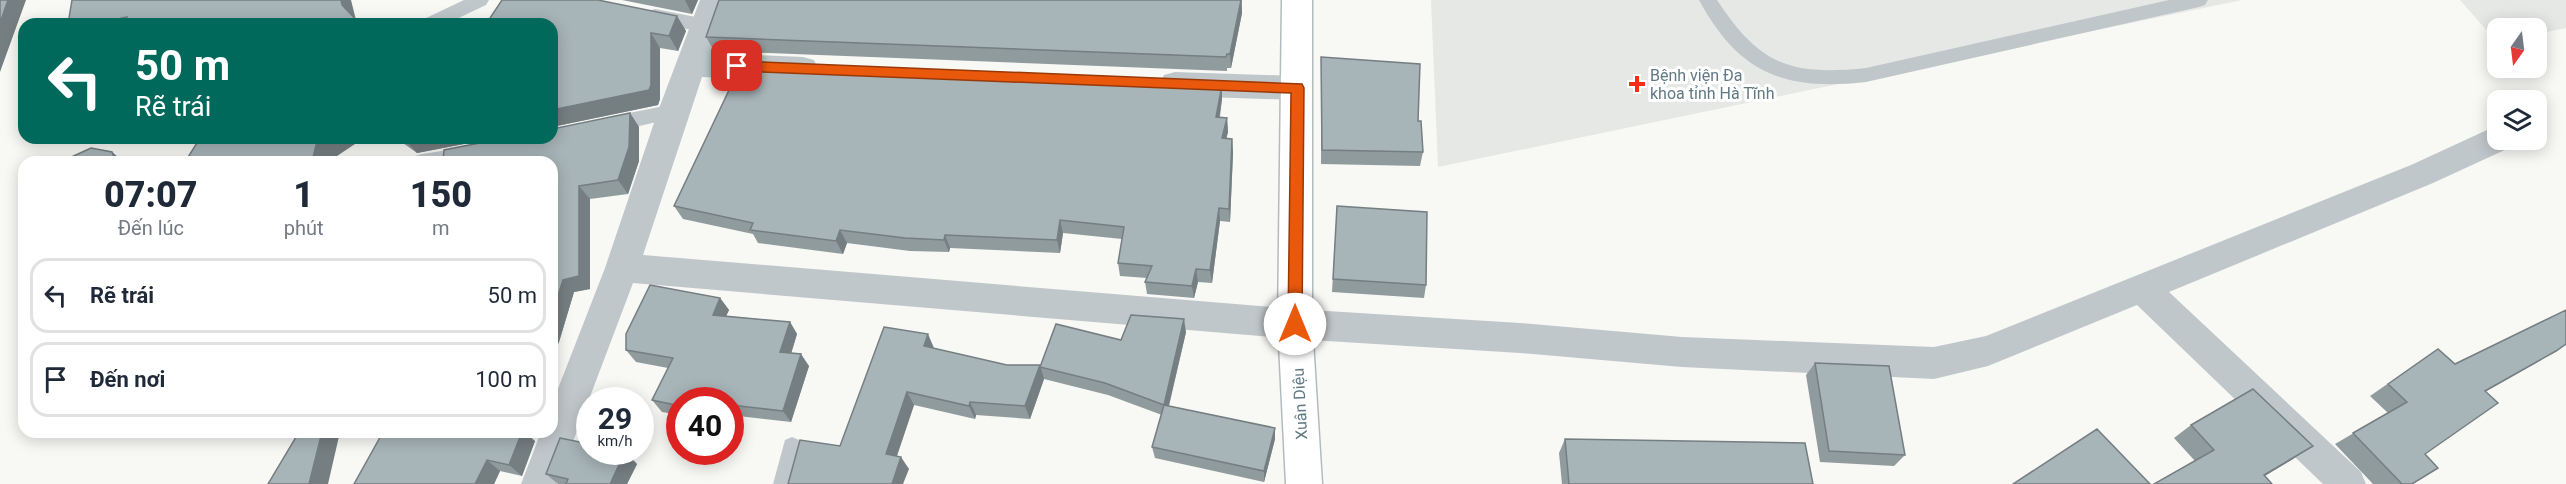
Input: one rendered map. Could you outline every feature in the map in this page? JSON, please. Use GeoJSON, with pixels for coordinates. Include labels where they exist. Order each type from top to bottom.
{"type":"FeatureCollection","features":[{"type":"Feature","properties":{"kind":"street","name":"Xuân Diệu"},"geometry":{"type":"LineString","coordinates":[[1297,0],[1295,324],[1304,484]]}},
{"type":"Feature","properties":{"kind":"street"},"geometry":{"type":"LineString","coordinates":[[558,435],[622,268],[674,111],[710,13]]}},
{"type":"Feature","properties":{"kind":"street"},"geometry":{"type":"LineString","coordinates":[[691,64],[830,70]]}},
{"type":"Feature","properties":{"kind":"street"},"geometry":{"type":"LineString","coordinates":[[1145,82],[1297,88]]}},
{"type":"Feature","properties":{"kind":"street"},"geometry":{"type":"LineString","coordinates":[[622,268],[1295,324],[1520,338],[1682,352],[1934,363],[1988,351],[2422,174],[2487,144]]}},
{"type":"Feature","properties":{"kind":"street"},"geometry":{"type":"LineString","coordinates":[[2142,288],[2348,484]]}},
{"type":"Feature","properties":{"kind":"street"},"geometry":{"type":"LineString","coordinates":[[539,484],[557,438]]}},
{"type":"Feature","properties":{"kind":"lane"},"geometry":{"type":"LineString","coordinates":[[442,18],[480,0]]}},
{"type":"Feature","properties":{"kind":"lane"},"geometry":{"type":"LineString","coordinates":[[1708,0],[1741,44],[1758,60],[1784,73],[1810,80],[1835,80],[2199,0]]}},
{"type":"Feature","properties":{"kind":"lane"},"geometry":{"type":"LineString","coordinates":[[635,12],[710,13]]}},
{"type":"Feature","properties":{"kind":"lane"},"geometry":{"type":"LineString","coordinates":[[596,128],[674,111]]}},
{"type":"Feature","properties":{"kind":"lane"},"geometry":{"type":"LineString","coordinates":[[456,156],[491,150]]}},
{"type":"Feature","properties":{"kind":"lane"},"geometry":{"type":"LineString","coordinates":[[784,484],[792,447]]}},
{"type":"Feature","properties":{"kind":"shaded area","name":"Bệnh viện Đa khoa tỉnh Hà Tĩnh"},"geometry":{"type":"Polygon","coordinates":[[[1431,0],[2242,0],[1438,167],[1431,0]]]}},
{"type":"Feature","properties":{"kind":"shaded area"},"geometry":{"type":"Polygon","coordinates":[[[2460,0],[2566,0],[2566,28],[2547,32],[2547,18],[2487,18],[2487,31],[2460,0]]]}},
{"type":"Feature","properties":{"kind":"building"},"geometry":{"type":"Polygon","coordinates":[[[0,0],[8,0],[0,23],[0,0]]]}},
{"type":"Feature","properties":{"kind":"building"},"geometry":{"type":"Polygon","coordinates":[[[72,0],[341,0],[342,5],[354,18],[127,17],[69,18],[72,0]]]}},
{"type":"Feature","properties":{"kind":"building"},"geometry":{"type":"Polygon","coordinates":[[[502,0],[598,0],[677,16],[669,36],[651,33],[651,85],[649,90],[558,109],[558,18],[490,18],[502,0]]]}},
{"type":"Feature","properties":{"kind":"building"},"geometry":{"type":"Polygon","coordinates":[[[719,0],[1241,0],[1230,54],[1226,57],[706,37],[719,0]]]}},
{"type":"Feature","properties":{"kind":"building"},"geometry":{"type":"Polygon","coordinates":[[[1321,57],[1420,64],[1418,121],[1421,121],[1423,152],[1322,150],[1321,57]]]}},
{"type":"Feature","properties":{"kind":"building"},"geometry":{"type":"Polygon","coordinates":[[[740,67],[1222,85],[1216,117],[1227,118],[1222,138],[1232,139],[1229,209],[1219,208],[1210,270],[1196,269],[1192,286],[1145,282],[1152,266],[1118,263],[1124,227],[1060,220],[1057,240],[945,235],[944,240],[840,230],[836,241],[750,230],[753,223],[674,206],[740,67]]]}},
{"type":"Feature","properties":{"kind":"building"},"geometry":{"type":"Polygon","coordinates":[[[630,113],[629,147],[618,180],[579,186],[579,276],[563,280],[558,296],[558,156],[444,156],[444,150],[474,144],[558,144],[558,128],[630,113]]]}},
{"type":"Feature","properties":{"kind":"building"},"geometry":{"type":"Polygon","coordinates":[[[196,144],[318,144],[313,156],[189,156],[196,144]]]}},
{"type":"Feature","properties":{"kind":"building"},"geometry":{"type":"Polygon","coordinates":[[[91,148],[112,152],[114,156],[74,156],[91,148]]]}},
{"type":"Feature","properties":{"kind":"building"},"geometry":{"type":"Polygon","coordinates":[[[1337,206],[1427,212],[1426,285],[1333,279],[1337,206]]]}},
{"type":"Feature","properties":{"kind":"building"},"geometry":{"type":"Polygon","coordinates":[[[650,285],[720,298],[713,315],[790,322],[780,352],[801,354],[783,411],[744,407],[744,387],[666,387],[666,403],[654,400],[654,396],[673,358],[626,350],[626,334],[650,285]]]}},
{"type":"Feature","properties":{"kind":"building"},"geometry":{"type":"Polygon","coordinates":[[[2566,310],[2566,344],[2485,391],[2498,403],[2425,454],[2438,468],[2412,484],[2402,484],[2353,433],[2407,402],[2388,384],[2438,349],[2455,364],[2566,310]]]}},
{"type":"Feature","properties":{"kind":"building"},"geometry":{"type":"Polygon","coordinates":[[[1131,315],[1184,319],[1164,405],[1105,383],[1040,367],[1056,324],[1121,340],[1131,315]]]}},
{"type":"Feature","properties":{"kind":"building"},"geometry":{"type":"Polygon","coordinates":[[[884,327],[928,334],[924,346],[1007,365],[1040,365],[1025,406],[970,402],[969,406],[907,392],[886,454],[901,457],[892,484],[788,484],[800,440],[840,446],[884,327]]]}},
{"type":"Feature","properties":{"kind":"building"},"geometry":{"type":"Polygon","coordinates":[[[1815,363],[1889,366],[1905,455],[1829,451],[1815,363]]]}},
{"type":"Feature","properties":{"kind":"building"},"geometry":{"type":"Polygon","coordinates":[[[2253,389],[2313,446],[2264,475],[2272,484],[2154,484],[2214,450],[2191,425],[2253,389]]]}},
{"type":"Feature","properties":{"kind":"building"},"geometry":{"type":"Polygon","coordinates":[[[1164,405],[1275,428],[1264,471],[1152,447],[1164,405]]]}},
{"type":"Feature","properties":{"kind":"building"},"geometry":{"type":"Polygon","coordinates":[[[2097,429],[2150,484],[2013,484],[2097,429]]]}},
{"type":"Feature","properties":{"kind":"building"},"geometry":{"type":"Polygon","coordinates":[[[295,438],[320,438],[309,484],[268,484],[295,438]]]}},
{"type":"Feature","properties":{"kind":"building"},"geometry":{"type":"Polygon","coordinates":[[[380,438],[520,438],[509,465],[487,460],[475,484],[354,484],[380,438]]]}},
{"type":"Feature","properties":{"kind":"building"},"geometry":{"type":"Polygon","coordinates":[[[560,438],[576,441],[576,465],[619,465],[610,484],[566,484],[568,479],[546,474],[560,438]]]}},
{"type":"Feature","properties":{"kind":"building"},"geometry":{"type":"Polygon","coordinates":[[[1565,439],[1805,443],[1813,484],[1569,484],[1565,439]]]}},
{"type":"Feature","properties":{"kind":"place","name":"Bệnh viện Đa khoa tỉnh Hà Tĩnh"},"geometry":{"type":"Point","coordinates":[1637,84]}},
{"type":"Feature","properties":{"kind":"route"},"geometry":{"type":"LineString","coordinates":[[737,66],[1297,88],[1295,324]]}}]}
